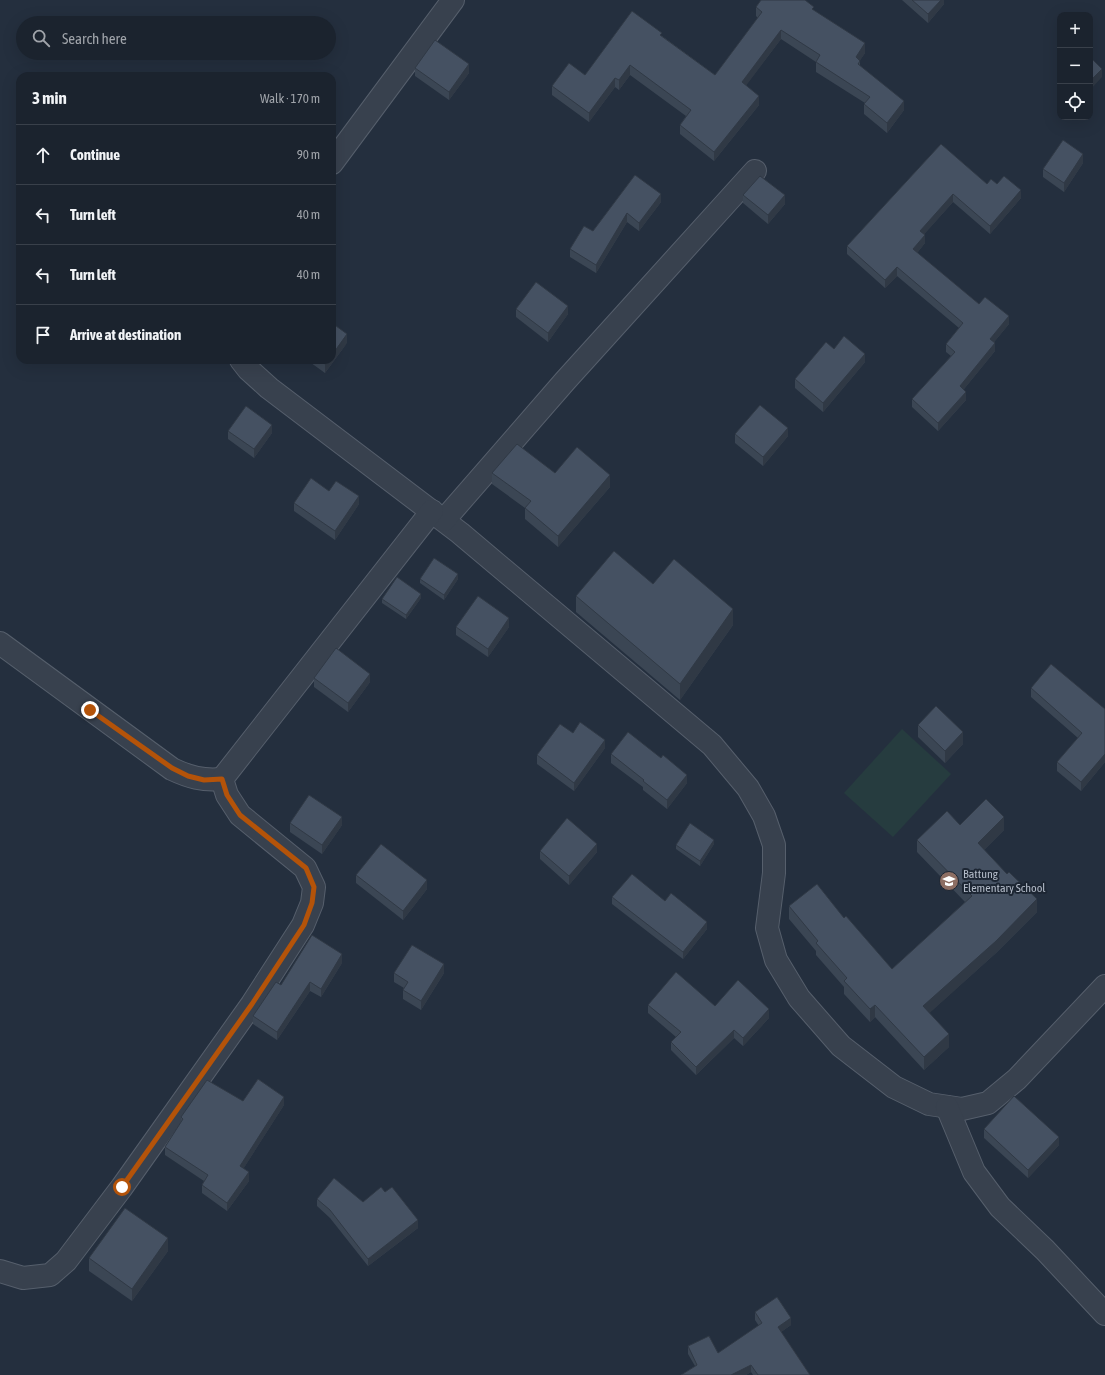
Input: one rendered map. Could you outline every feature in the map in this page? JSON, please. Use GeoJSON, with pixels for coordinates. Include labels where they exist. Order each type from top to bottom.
{"type":"FeatureCollection","features":[{"type":"Feature","properties":{"kind":"street"},"geometry":{"type":"LineString","coordinates":[[336,158],[453,0]]}},
{"type":"Feature","properties":{"kind":"street"},"geometry":{"type":"LineString","coordinates":[[0,643],[172,768],[188,776],[204,780],[222,779],[438,516],[565,381],[755,171]]}},
{"type":"Feature","properties":{"kind":"street"},"geometry":{"type":"LineString","coordinates":[[244,364],[269,388],[438,516],[712,745],[748,788],[764,816],[774,845],[774,873],[767,928],[776,960],[799,998],[841,1046],[894,1087],[929,1104],[962,1109],[988,1103],[1017,1080],[1105,986]]}},
{"type":"Feature","properties":{"kind":"street"},"geometry":{"type":"LineString","coordinates":[[0,1271],[23,1278],[50,1275],[66,1261],[122,1187],[252,1004],[304,925],[312,903],[314,887],[306,868],[240,815],[227,795],[222,779]]}},
{"type":"Feature","properties":{"kind":"street"},"geometry":{"type":"LineString","coordinates":[[947,1107],[974,1172],[1000,1207],[1044,1250],[1105,1314]]}},
{"type":"Feature","properties":{"kind":"green space"},"geometry":{"type":"Polygon","coordinates":[[[902,729],[951,774],[893,837],[844,793],[902,729]]]}},
{"type":"Feature","properties":{"kind":"building"},"geometry":{"type":"Polygon","coordinates":[[[761,0],[805,0],[814,7],[812,9],[865,43],[856,57],[860,61],[858,64],[904,101],[887,123],[864,104],[870,97],[816,62],[820,55],[781,30],[742,82],[759,96],[714,152],[680,125],[691,110],[630,65],[619,80],[615,78],[589,113],[552,86],[569,63],[585,75],[632,11],[662,33],[660,35],[715,75],[762,12],[756,7],[761,0]]]}},
{"type":"Feature","properties":{"kind":"building"},"geometry":{"type":"Polygon","coordinates":[[[912,0],[941,0],[928,14],[912,0]]]}},
{"type":"Feature","properties":{"kind":"building"},"geometry":{"type":"Polygon","coordinates":[[[435,40],[469,64],[449,92],[415,68],[435,40]]]}},
{"type":"Feature","properties":{"kind":"building"},"geometry":{"type":"Polygon","coordinates":[[[1093,60],[1102,69],[1093,78],[1093,60]]]}},
{"type":"Feature","properties":{"kind":"building"},"geometry":{"type":"Polygon","coordinates":[[[1063,140],[1083,154],[1064,183],[1043,169],[1063,140]]]}},
{"type":"Feature","properties":{"kind":"building"},"geometry":{"type":"Polygon","coordinates":[[[941,144],[987,184],[991,179],[997,184],[1004,176],[1021,190],[990,226],[953,194],[920,231],[925,235],[913,249],[979,304],[985,297],[1009,316],[990,339],[995,343],[960,386],[966,392],[938,423],[912,399],[955,352],[946,344],[963,323],[897,267],[885,280],[847,246],[941,144]]]}},
{"type":"Feature","properties":{"kind":"building"},"geometry":{"type":"Polygon","coordinates":[[[635,175],[661,194],[639,223],[627,213],[596,265],[570,249],[584,226],[593,231],[635,175]]]}},
{"type":"Feature","properties":{"kind":"building"},"geometry":{"type":"Polygon","coordinates":[[[760,176],[785,195],[768,215],[743,195],[760,176]]]}},
{"type":"Feature","properties":{"kind":"building"},"geometry":{"type":"Polygon","coordinates":[[[536,282],[568,306],[548,333],[516,309],[536,282]]]}},
{"type":"Feature","properties":{"kind":"building"},"geometry":{"type":"Polygon","coordinates":[[[336,326],[347,334],[336,349],[336,326]]]}},
{"type":"Feature","properties":{"kind":"building"},"geometry":{"type":"Polygon","coordinates":[[[844,336],[865,354],[823,403],[795,379],[826,342],[834,349],[844,336]]]}},
{"type":"Feature","properties":{"kind":"building"},"geometry":{"type":"Polygon","coordinates":[[[760,405],[788,428],[763,457],[735,434],[760,405]]]}},
{"type":"Feature","properties":{"kind":"building"},"geometry":{"type":"Polygon","coordinates":[[[246,406],[272,425],[254,449],[228,431],[246,406]]]}},
{"type":"Feature","properties":{"kind":"building"},"geometry":{"type":"Polygon","coordinates":[[[517,444],[555,473],[577,447],[610,475],[558,536],[525,508],[531,501],[492,473],[517,444]]]}},
{"type":"Feature","properties":{"kind":"building"},"geometry":{"type":"Polygon","coordinates":[[[311,478],[329,491],[336,481],[359,496],[335,531],[294,503],[311,478]]]}},
{"type":"Feature","properties":{"kind":"building"},"geometry":{"type":"Polygon","coordinates":[[[614,551],[653,584],[674,559],[733,609],[680,684],[576,596],[614,551]]]}},
{"type":"Feature","properties":{"kind":"building"},"geometry":{"type":"Polygon","coordinates":[[[434,558],[458,574],[444,595],[420,579],[434,558]]]}},
{"type":"Feature","properties":{"kind":"building"},"geometry":{"type":"Polygon","coordinates":[[[397,577],[421,594],[406,615],[382,599],[397,577]]]}},
{"type":"Feature","properties":{"kind":"building"},"geometry":{"type":"Polygon","coordinates":[[[478,596],[509,618],[488,649],[456,627],[478,596]]]}},
{"type":"Feature","properties":{"kind":"building"},"geometry":{"type":"Polygon","coordinates":[[[336,648],[370,674],[348,703],[314,678],[336,648]]]}},
{"type":"Feature","properties":{"kind":"building"},"geometry":{"type":"Polygon","coordinates":[[[1051,664],[1105,709],[1105,754],[1081,782],[1057,762],[1082,733],[1031,688],[1051,664]]]}},
{"type":"Feature","properties":{"kind":"building"},"geometry":{"type":"Polygon","coordinates":[[[936,706],[963,732],[945,751],[918,725],[936,706]]]}},
{"type":"Feature","properties":{"kind":"building"},"geometry":{"type":"Polygon","coordinates":[[[580,722],[605,740],[574,783],[537,755],[560,724],[573,733],[580,722]]]}},
{"type":"Feature","properties":{"kind":"building"},"geometry":{"type":"Polygon","coordinates":[[[628,732],[661,758],[663,755],[687,775],[667,800],[611,754],[628,732]]]}},
{"type":"Feature","properties":{"kind":"building"},"geometry":{"type":"Polygon","coordinates":[[[309,795],[342,817],[322,845],[290,823],[309,795]]]}},
{"type":"Feature","properties":{"kind":"building"},"geometry":{"type":"Polygon","coordinates":[[[986,799],[1004,817],[978,843],[1007,874],[1009,872],[1037,899],[996,941],[923,1006],[949,1034],[924,1057],[875,1005],[870,1009],[844,981],[847,978],[816,943],[818,941],[789,906],[817,884],[844,918],[846,916],[892,969],[972,896],[917,840],[947,811],[960,825],[986,799]]]}},
{"type":"Feature","properties":{"kind":"building"},"geometry":{"type":"Polygon","coordinates":[[[567,818],[597,844],[569,876],[540,851],[567,818]]]}},
{"type":"Feature","properties":{"kind":"building"},"geometry":{"type":"Polygon","coordinates":[[[690,823],[714,840],[700,861],[676,845],[690,823]]]}},
{"type":"Feature","properties":{"kind":"building"},"geometry":{"type":"Polygon","coordinates":[[[381,844],[427,880],[403,911],[356,875],[381,844]]]}},
{"type":"Feature","properties":{"kind":"building"},"geometry":{"type":"Polygon","coordinates":[[[632,874],[665,901],[671,893],[707,922],[683,952],[612,897],[632,874]]]}},
{"type":"Feature","properties":{"kind":"building"},"geometry":{"type":"Polygon","coordinates":[[[312,935],[342,954],[321,989],[310,982],[277,1032],[253,1016],[276,982],[281,985],[312,935]]]}},
{"type":"Feature","properties":{"kind":"building"},"geometry":{"type":"Polygon","coordinates":[[[412,945],[444,964],[421,1001],[403,990],[408,982],[394,973],[412,945]]]}},
{"type":"Feature","properties":{"kind":"building"},"geometry":{"type":"Polygon","coordinates":[[[676,972],[715,1006],[738,980],[769,1009],[743,1038],[734,1030],[696,1067],[671,1042],[681,1032],[648,1005],[676,972]]]}},
{"type":"Feature","properties":{"kind":"building"},"geometry":{"type":"Polygon","coordinates":[[[258,1079],[284,1097],[240,1166],[249,1172],[227,1203],[202,1185],[208,1175],[165,1147],[183,1119],[181,1117],[207,1080],[243,1101],[258,1079]]]}},
{"type":"Feature","properties":{"kind":"building"},"geometry":{"type":"Polygon","coordinates":[[[1014,1096],[1059,1137],[1028,1170],[984,1129],[1014,1096]]]}},
{"type":"Feature","properties":{"kind":"building"},"geometry":{"type":"Polygon","coordinates":[[[334,1178],[363,1202],[381,1187],[385,1192],[392,1187],[418,1220],[368,1259],[330,1210],[317,1199],[334,1178]]]}},
{"type":"Feature","properties":{"kind":"building"},"geometry":{"type":"Polygon","coordinates":[[[125,1208],[168,1238],[132,1289],[89,1258],[125,1208]]]}},
{"type":"Feature","properties":{"kind":"building"},"geometry":{"type":"Polygon","coordinates":[[[777,1297],[791,1318],[778,1327],[810,1375],[758,1375],[751,1365],[731,1375],[681,1375],[697,1365],[688,1346],[709,1336],[718,1353],[762,1323],[755,1312],[777,1297]]]}},
{"type":"Feature","properties":{"kind":"place","name":"Battung Elementary School"},"geometry":{"type":"Point","coordinates":[949,881]}},
{"type":"Feature","properties":{"kind":"route"},"geometry":{"type":"LineString","coordinates":[[90,710],[172,768],[188,776],[204,780],[222,779],[227,795],[240,815],[266,838],[306,868],[314,887],[312,903],[304,925],[252,1004],[122,1187]]}}]}
